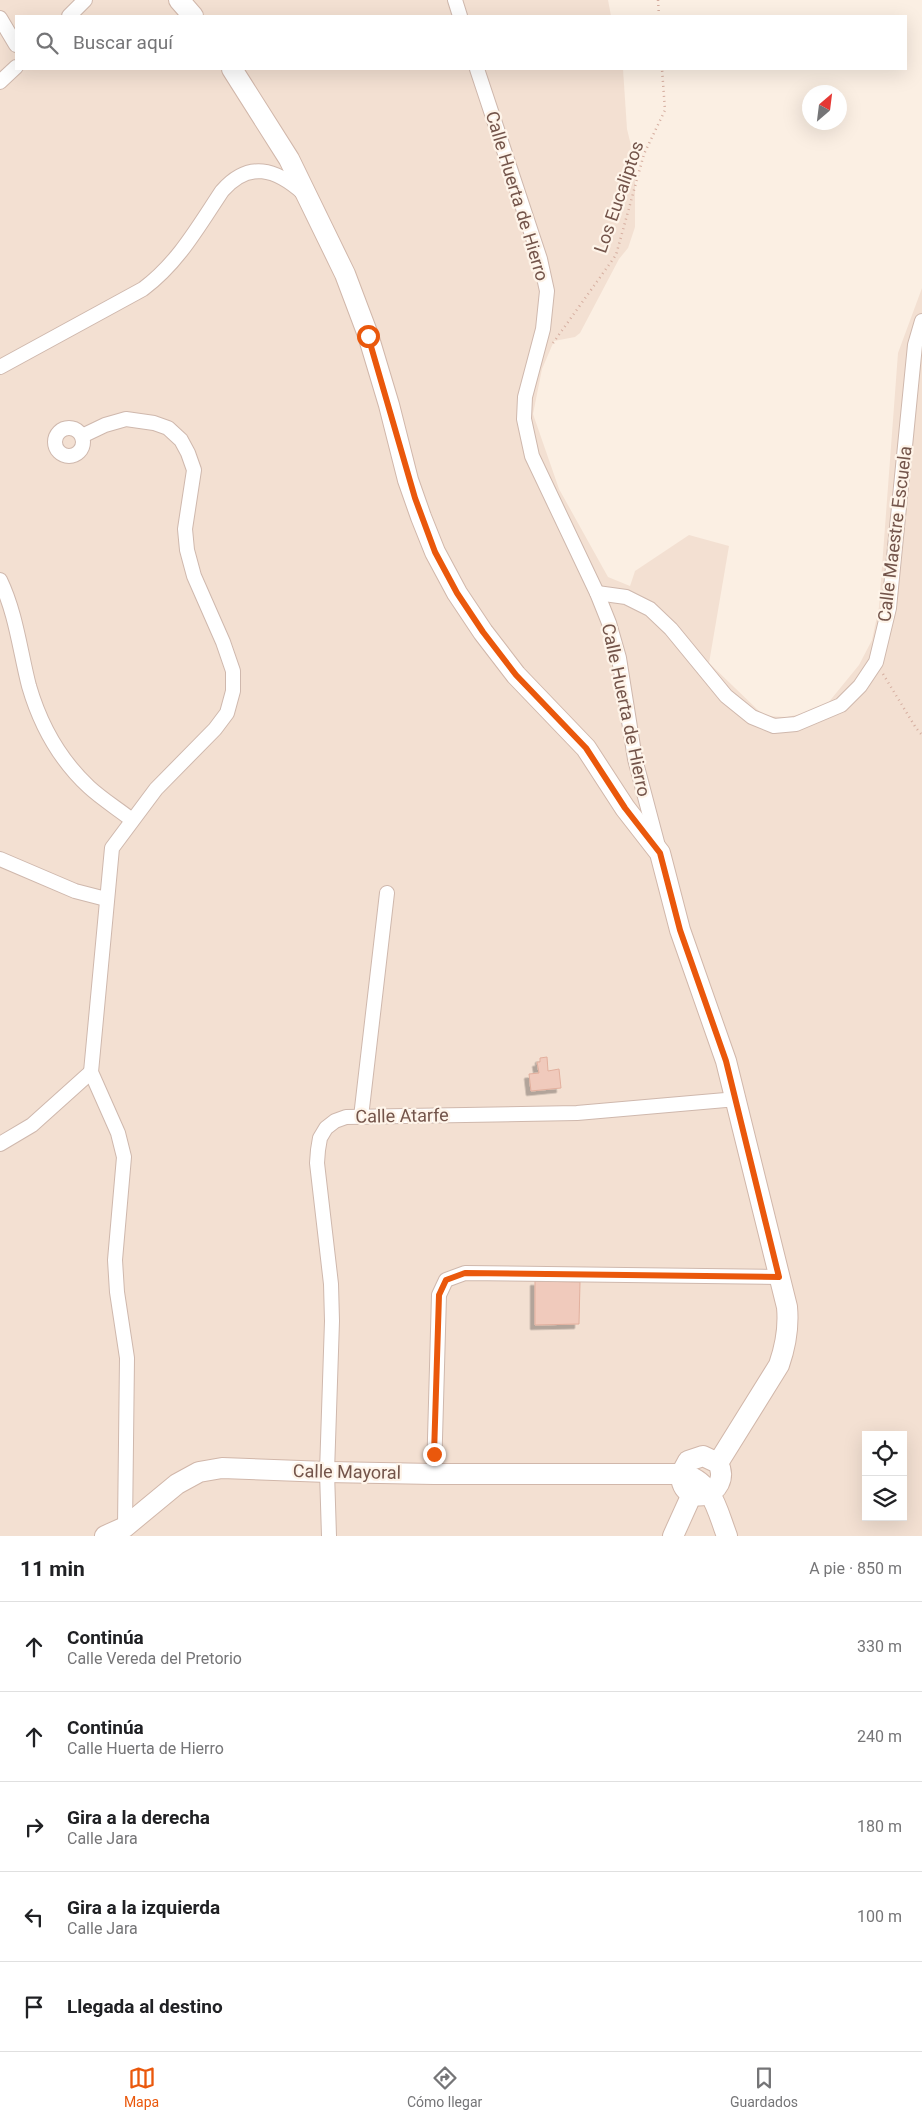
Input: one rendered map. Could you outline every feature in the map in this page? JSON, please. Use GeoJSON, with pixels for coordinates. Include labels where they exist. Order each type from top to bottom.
{"type":"FeatureCollection","features":[{"type":"Feature","properties":{"kind":"street"},"geometry":{"type":"LineString","coordinates":[[70,15],[85,0]]}},
{"type":"Feature","properties":{"kind":"street"},"geometry":{"type":"LineString","coordinates":[[180,0],[192,15]]}},
{"type":"Feature","properties":{"kind":"street"},"geometry":{"type":"LineString","coordinates":[[455,0],[460,15]]}},
{"type":"Feature","properties":{"kind":"street"},"geometry":{"type":"LineString","coordinates":[[0,18],[15,43]]}},
{"type":"Feature","properties":{"kind":"street"},"geometry":{"type":"LineString","coordinates":[[0,82],[15,68]]}},
{"type":"Feature","properties":{"kind":"street"},"geometry":{"type":"LineString","coordinates":[[233,70],[283,166],[309,197],[345,274],[368,336],[390,405],[408,480],[435,552],[457,593],[483,632],[516,675],[586,748],[625,808],[660,853]]}},
{"type":"Feature","properties":{"kind":"street","name":"Calle Huerta de Hierro"},"geometry":{"type":"LineString","coordinates":[[477,70],[540,259],[547,291],[543,329],[525,397],[524,419],[532,456],[597,593],[619,658],[635,759],[680,930],[726,1061],[737,1099],[786,1307],[788,1327],[786,1347],[779,1365],[718,1463]]}},
{"type":"Feature","properties":{"kind":"street"},"geometry":{"type":"LineString","coordinates":[[0,367],[142,289],[159,277],[180,254],[230,182],[249,172],[283,166]]}},
{"type":"Feature","properties":{"kind":"street","name":"Calle Maestre Escuela"},"geometry":{"type":"LineString","coordinates":[[597,593],[626,596],[650,609],[671,629],[726,696],[752,717],[774,726],[796,724],[841,705],[860,686],[876,662],[889,608],[915,345],[922,321]]}},
{"type":"Feature","properties":{"kind":"street"},"geometry":{"type":"LineString","coordinates":[[82,436],[105,425],[126,419],[154,423],[168,428],[181,440],[194,470],[185,529],[188,550],[194,576],[223,642],[233,671],[233,690],[227,713],[216,729],[156,789],[112,848],[91,1072],[118,1133],[124,1157],[115,1260],[116,1292],[127,1358],[125,1527]]}},
{"type":"Feature","properties":{"kind":"street"},"geometry":{"type":"LineString","coordinates":[[0,580],[11,606],[30,688],[43,725],[73,770],[90,788],[132,820]]}},
{"type":"Feature","properties":{"kind":"street"},"geometry":{"type":"LineString","coordinates":[[625,808],[639,808],[647,802]]}},
{"type":"Feature","properties":{"kind":"street"},"geometry":{"type":"LineString","coordinates":[[0,859],[75,891],[106,899]]}},
{"type":"Feature","properties":{"kind":"street"},"geometry":{"type":"LineString","coordinates":[[361,1117],[387,894]]}},
{"type":"Feature","properties":{"kind":"street"},"geometry":{"type":"LineString","coordinates":[[0,1144],[32,1125],[91,1072]]}},
{"type":"Feature","properties":{"kind":"street","name":"Calle Atarfe"},"geometry":{"type":"LineString","coordinates":[[329,1536],[327,1472],[332,1321],[331,1284],[317,1163],[320,1138],[326,1128],[335,1121],[346,1117],[577,1113],[737,1099]]}},
{"type":"Feature","properties":{"kind":"street"},"geometry":{"type":"LineString","coordinates":[[434,1474],[439,1295],[446,1280],[465,1273],[779,1277]]}},
{"type":"Feature","properties":{"kind":"street"},"geometry":{"type":"LineString","coordinates":[[695,1485],[714,1490],[721,1480],[718,1463],[710,1458],[695,1457],[688,1461],[695,1485],[727,1536]]}},
{"type":"Feature","properties":{"kind":"street","name":"Calle Mayoral"},"geometry":{"type":"LineString","coordinates":[[105,1536],[125,1527],[177,1484],[199,1472],[222,1468],[434,1474],[695,1485]]}},
{"type":"Feature","properties":{"kind":"street"},"geometry":{"type":"LineString","coordinates":[[673,1536],[695,1485]]}},
{"type":"Feature","properties":{"kind":"path"},"geometry":{"type":"LineString","coordinates":[[658,0],[659,15]]}},
{"type":"Feature","properties":{"kind":"path","name":"Los Eucaliptos"},"geometry":{"type":"LineString","coordinates":[[549,348],[616,255],[644,154],[665,110],[662,70]]}},
{"type":"Feature","properties":{"kind":"path"},"geometry":{"type":"LineString","coordinates":[[876,662],[922,735]]}},
{"type":"Feature","properties":{"kind":"shaded area"},"geometry":{"type":"Polygon","coordinates":[[[0,0],[608,0],[611,15],[15,15],[15,70],[623,70],[627,129],[635,162],[635,227],[628,248],[619,259],[580,333],[575,337],[554,341],[542,369],[533,414],[559,489],[608,577],[630,586],[635,571],[689,535],[729,546],[709,663],[766,716],[787,717],[801,714],[828,703],[859,665],[872,640],[879,607],[898,353],[922,288],[922,1536],[0,1536],[0,0]]]}},
{"type":"Feature","properties":{"kind":"building"},"geometry":{"type":"Polygon","coordinates":[[[547,1057],[548,1071],[559,1069],[561,1088],[531,1091],[529,1074],[539,1073],[537,1062],[540,1062],[540,1058],[547,1057]]]}},
{"type":"Feature","properties":{"kind":"building"},"geometry":{"type":"Polygon","coordinates":[[[535,1281],[580,1282],[579,1324],[535,1325],[535,1281]]]}},
{"type":"Feature","properties":{"kind":"route"},"geometry":{"type":"LineString","coordinates":[[368,336],[390,405],[408,480],[435,552],[457,593],[483,632],[516,675],[586,748],[625,808],[660,853],[680,930],[726,1061],[737,1099],[779,1277],[465,1273],[446,1280],[439,1295],[434,1454]]}}]}
